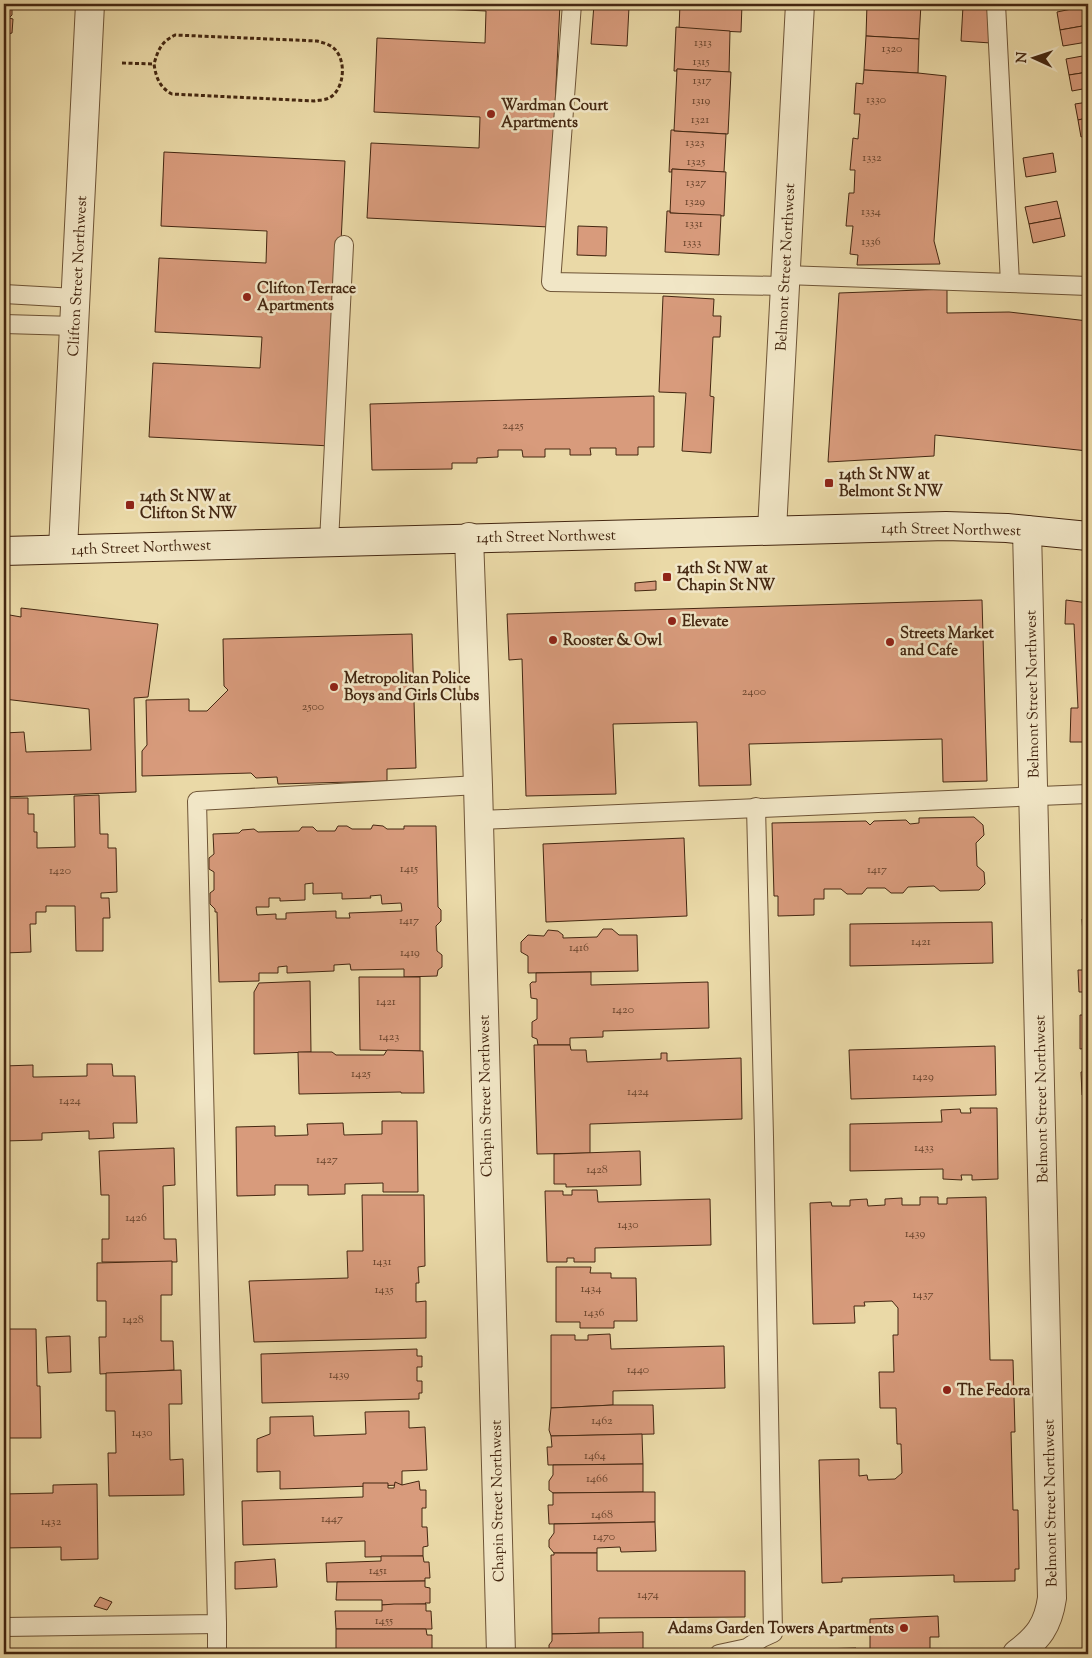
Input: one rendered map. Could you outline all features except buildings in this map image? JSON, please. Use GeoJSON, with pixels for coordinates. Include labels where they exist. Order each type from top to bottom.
{"type":"FeatureCollection","features":[{"type":"Feature","properties":{"kind":"street","name":"Clifton Street Northwest"},"geometry":{"type":"LineString","coordinates":[[63,549],[90,4]]}},
{"type":"Feature","properties":{"kind":"street","name":"Belmont Street Northwest"},"geometry":{"type":"LineString","coordinates":[[772,530],[800,4]]}},
{"type":"Feature","properties":{"kind":"street","name":"14th Street Northwest"},"geometry":{"type":"LineString","coordinates":[[4,551],[946,526],[1028,530],[1088,536]]}},
{"type":"Feature","properties":{"kind":"street","name":"Belmont Street Northwest"},"geometry":{"type":"LineString","coordinates":[[1017,1654],[1040,1634],[1050,1611],[1052,1598],[1028,530]]}},
{"type":"Feature","properties":{"kind":"street","name":"Chapin Street Northwest"},"geometry":{"type":"LineString","coordinates":[[469,538],[479,820],[501,1654]]}},
{"type":"Feature","properties":{"kind":"lane"},"geometry":{"type":"LineString","coordinates":[[572,4],[551,282],[784,280],[1088,286]]}},
{"type":"Feature","properties":{"kind":"lane"},"geometry":{"type":"LineString","coordinates":[[996,4],[1010,283]]}},
{"type":"Feature","properties":{"kind":"lane"},"geometry":{"type":"LineString","coordinates":[[329,542],[344,245]]}},
{"type":"Feature","properties":{"kind":"lane"},"geometry":{"type":"LineString","coordinates":[[4,294],[75,298]]}},
{"type":"Feature","properties":{"kind":"lane"},"geometry":{"type":"LineString","coordinates":[[4,324],[74,326]]}},
{"type":"Feature","properties":{"kind":"lane"},"geometry":{"type":"LineString","coordinates":[[217,1654],[197,801],[478,786]]}},
{"type":"Feature","properties":{"kind":"lane"},"geometry":{"type":"LineString","coordinates":[[479,820],[1088,794]]}},
{"type":"Feature","properties":{"kind":"lane"},"geometry":{"type":"LineString","coordinates":[[720,1654],[747,1648],[773,1633],[764,1118],[756,808]]}},
{"type":"Feature","properties":{"kind":"lane"},"geometry":{"type":"LineString","coordinates":[[4,1627],[217,1624]]}},
{"type":"Feature","properties":{"kind":"path"},"geometry":{"type":"LineString","coordinates":[[175,35],[317,41],[331,46],[337,51],[342,63],[342,77],[338,88],[330,97],[314,101],[172,94],[164,90],[156,78],[154,64],[158,49],[165,40],[175,35]]}},
{"type":"Feature","properties":{"kind":"path"},"geometry":{"type":"LineString","coordinates":[[122,63],[154,64]]}},
{"type":"Feature","properties":{"kind":"place","name":"Wardman Court Apartments"},"geometry":{"type":"Point","coordinates":[491,114]}},
{"type":"Feature","properties":{"kind":"place","name":"Clifton Terrace Apartments"},"geometry":{"type":"Point","coordinates":[247,297]}},
{"type":"Feature","properties":{"kind":"place","name":"14th St NW at Belmont St NW"},"geometry":{"type":"Point","coordinates":[829,483]}},
{"type":"Feature","properties":{"kind":"place","name":"14th St NW at Clifton St NW"},"geometry":{"type":"Point","coordinates":[130,505]}},
{"type":"Feature","properties":{"kind":"place","name":"14th St NW at Chapin St NW"},"geometry":{"type":"Point","coordinates":[667,577]}},
{"type":"Feature","properties":{"kind":"place","name":"Elevate"},"geometry":{"type":"Point","coordinates":[672,621]}},
{"type":"Feature","properties":{"kind":"place","name":"Rooster & Owl"},"geometry":{"type":"Point","coordinates":[553,640]}},
{"type":"Feature","properties":{"kind":"place","name":"Streets Market and Cafe"},"geometry":{"type":"Point","coordinates":[890,642]}},
{"type":"Feature","properties":{"kind":"place","name":"Metropolitan Police Boys and Girls Clubs"},"geometry":{"type":"Point","coordinates":[334,687]}},
{"type":"Feature","properties":{"kind":"place","name":"The Fedora"},"geometry":{"type":"Point","coordinates":[947,1390]}},
{"type":"Feature","properties":{"kind":"place","name":"Adams Garden Towers Apartments"},"geometry":{"type":"Point","coordinates":[904,1628]}}]}
